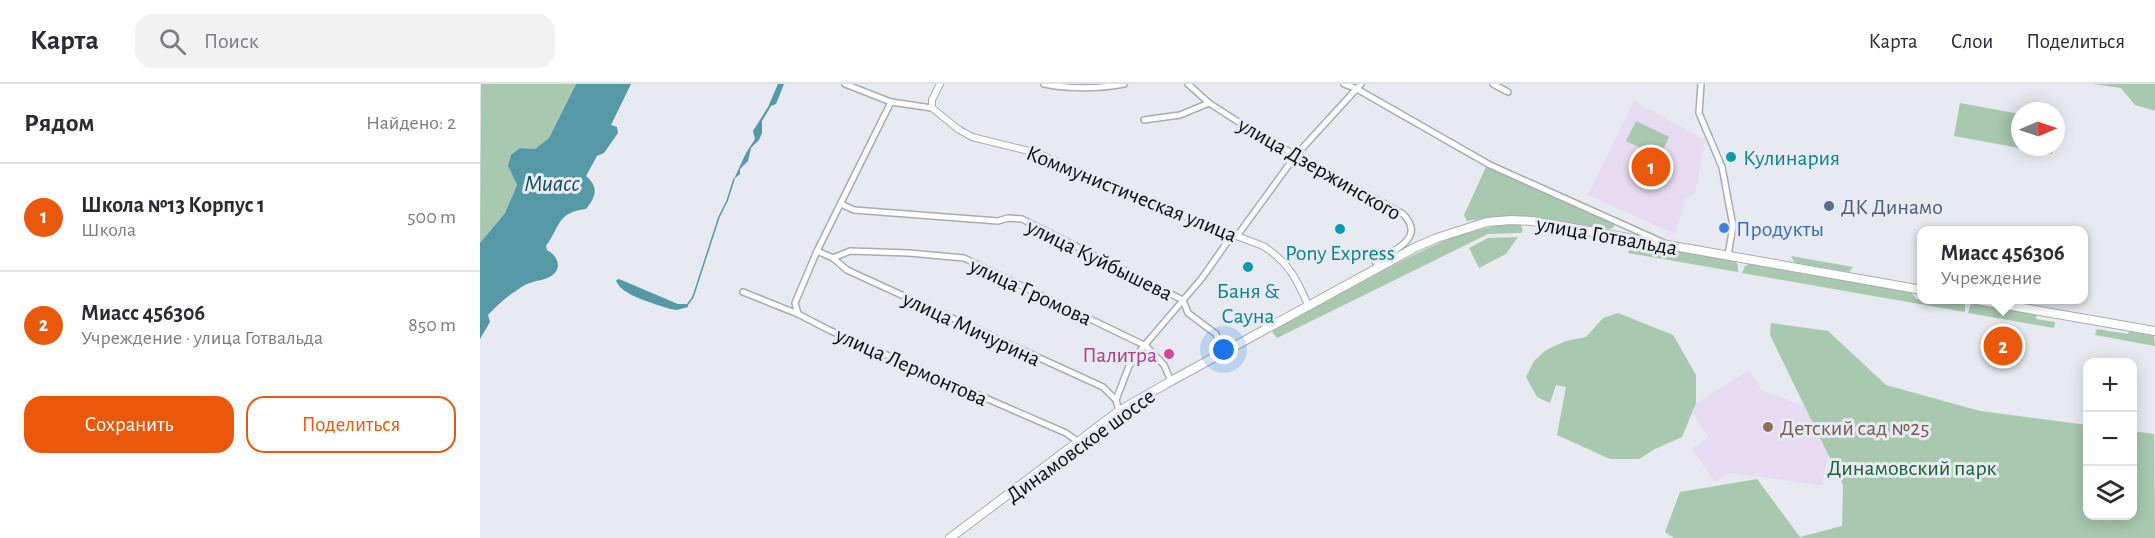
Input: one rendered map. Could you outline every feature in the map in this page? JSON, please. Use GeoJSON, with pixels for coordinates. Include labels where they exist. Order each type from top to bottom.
{"type":"FeatureCollection","features":[{"type":"Feature","properties":{"kind":"main road","name":"улица Готвальда"},"geometry":{"type":"LineString","coordinates":[[1309,307],[1416,247],[1463,228],[1487,222],[1511,220],[1532,221],[1917,289]]}},
{"type":"Feature","properties":{"kind":"main road"},"geometry":{"type":"LineString","coordinates":[[2000,304],[2155,331]]}},
{"type":"Feature","properties":{"kind":"main road","name":"Динамовское шоссе"},"geometry":{"type":"LineString","coordinates":[[950,538],[1080,443],[1119,411],[1309,307]]}},
{"type":"Feature","properties":{"kind":"street"},"geometry":{"type":"LineString","coordinates":[[845,84],[891,102],[932,108],[932,100],[940,84]]}},
{"type":"Feature","properties":{"kind":"street"},"geometry":{"type":"LineString","coordinates":[[1044,84],[1107,87],[1124,84]]}},
{"type":"Feature","properties":{"kind":"street","name":"улица Дзержинского"},"geometry":{"type":"LineString","coordinates":[[1188,84],[1209,103],[1296,155],[1403,214],[1410,221],[1412,229],[1410,238],[1403,245],[1375,262]]}},
{"type":"Feature","properties":{"kind":"street"},"geometry":{"type":"LineString","coordinates":[[1344,84],[1359,87],[1490,165],[1667,244]]}},
{"type":"Feature","properties":{"kind":"street"},"geometry":{"type":"LineString","coordinates":[[1493,84],[1508,92]]}},
{"type":"Feature","properties":{"kind":"street"},"geometry":{"type":"LineString","coordinates":[[1701,84],[1699,113],[1722,167],[1733,226],[1728,255]]}},
{"type":"Feature","properties":{"kind":"street"},"geometry":{"type":"LineString","coordinates":[[1119,411],[1116,399],[1129,366],[1228,240],[1237,236],[1296,155],[1359,87]]}},
{"type":"Feature","properties":{"kind":"street"},"geometry":{"type":"LineString","coordinates":[[798,314],[795,303],[817,251],[891,102]]}},
{"type":"Feature","properties":{"kind":"street"},"geometry":{"type":"LineString","coordinates":[[1144,120],[1180,115],[1209,103]]}},
{"type":"Feature","properties":{"kind":"street","name":"Коммунистическая улица"},"geometry":{"type":"LineString","coordinates":[[932,108],[972,137],[1037,153],[1130,195],[1263,246],[1282,259],[1293,274],[1309,307]]}},
{"type":"Feature","properties":{"kind":"street","name":"улица Куйбышева"},"geometry":{"type":"LineString","coordinates":[[841,204],[854,210],[998,221],[1008,218],[1022,219],[1183,300],[1188,313],[1216,334],[1222,354]]}},
{"type":"Feature","properties":{"kind":"street"},"geometry":{"type":"LineString","coordinates":[[1618,236],[1621,222]]}},
{"type":"Feature","properties":{"kind":"street","name":"улица Мичурина"},"geometry":{"type":"LineString","coordinates":[[817,251],[833,258],[847,270],[1102,387],[1116,399]]}},
{"type":"Feature","properties":{"kind":"street","name":"улица Громова"},"geometry":{"type":"LineString","coordinates":[[833,258],[849,251],[964,258],[1146,346],[1164,365],[1171,381]]}},
{"type":"Feature","properties":{"kind":"street","name":"улица Лермонтова"},"geometry":{"type":"LineString","coordinates":[[743,292],[798,314],[829,330],[1066,433],[1080,443]]}},
{"type":"Feature","properties":{"kind":"shaded area"},"geometry":{"type":"Polygon","coordinates":[[[1634,101],[1705,140],[1695,193],[1686,198],[1675,234],[1588,195],[1634,101]]]}},
{"type":"Feature","properties":{"kind":"shaded area","name":"Детский сад №25"},"geometry":{"type":"Polygon","coordinates":[[[1749,370],[1762,391],[1836,417],[1822,485],[1730,473],[1715,482],[1692,449],[1708,437],[1689,408],[1749,370]]]}},
{"type":"Feature","properties":{"kind":"green space"},"geometry":{"type":"Polygon","coordinates":[[[481,84],[576,84],[549,138],[535,149],[520,148],[508,166],[517,185],[505,213],[480,243],[481,84]]]}},
{"type":"Feature","properties":{"kind":"green space"},"geometry":{"type":"Polygon","coordinates":[[[2093,84],[2155,84],[2155,111],[2135,105],[2121,88],[2093,84]]]}},
{"type":"Feature","properties":{"kind":"green space"},"geometry":{"type":"Polygon","coordinates":[[[1960,103],[2011,112],[2011,146],[1954,136],[1960,103]]]}},
{"type":"Feature","properties":{"kind":"green space"},"geometry":{"type":"Polygon","coordinates":[[[1636,121],[1669,137],[1660,157],[1626,141],[1636,121]]]}},
{"type":"Feature","properties":{"kind":"green space"},"geometry":{"type":"Polygon","coordinates":[[[1486,167],[1612,221],[1614,227],[1610,229],[1512,215],[1467,221],[1464,215],[1486,167]]]}},
{"type":"Feature","properties":{"kind":"green space"},"geometry":{"type":"Polygon","coordinates":[[[1520,224],[1523,230],[1521,233],[1488,234],[1277,338],[1273,333],[1272,330],[1436,244],[1473,231],[1520,224]]]}},
{"type":"Feature","properties":{"kind":"green space"},"geometry":{"type":"Polygon","coordinates":[[[1518,237],[1506,254],[1479,268],[1469,248],[1488,238],[1518,237]]]}},
{"type":"Feature","properties":{"kind":"green space"},"geometry":{"type":"Polygon","coordinates":[[[1635,243],[1735,261],[1738,265],[1738,272],[1628,253],[1635,243]]]}},
{"type":"Feature","properties":{"kind":"green space"},"geometry":{"type":"Polygon","coordinates":[[[1791,256],[1853,267],[1849,272],[1797,263],[1791,256]]]}},
{"type":"Feature","properties":{"kind":"green space"},"geometry":{"type":"Polygon","coordinates":[[[1749,264],[1911,292],[1917,299],[1917,304],[1742,273],[1745,266],[1749,264]]]}},
{"type":"Feature","properties":{"kind":"green space"},"geometry":{"type":"Polygon","coordinates":[[[1919,304],[1965,304],[1965,312],[1919,304]]]}},
{"type":"Feature","properties":{"kind":"green space"},"geometry":{"type":"Polygon","coordinates":[[[1971,304],[1976,304],[2037,315],[2036,319],[2055,322],[2054,328],[1968,313],[1971,304]]]}},
{"type":"Feature","properties":{"kind":"green space"},"geometry":{"type":"Polygon","coordinates":[[[1618,313],[1673,335],[1696,375],[1696,403],[1682,437],[1639,459],[1610,459],[1557,435],[1566,387],[1556,385],[1550,403],[1537,397],[1526,377],[1534,361],[1546,350],[1566,341],[1586,337],[1603,318],[1618,313]]]}},
{"type":"Feature","properties":{"kind":"green space","name":"Динамовский парк"},"geometry":{"type":"Polygon","coordinates":[[[1771,323],[1828,331],[1886,385],[1980,411],[2083,424],[2083,520],[2137,520],[2137,432],[2154,434],[2155,538],[1674,538],[1665,532],[1680,492],[1757,479],[1800,537],[1842,526],[1843,485],[1770,335],[1771,323]]]}},
{"type":"Feature","properties":{"kind":"green space"},"geometry":{"type":"Polygon","coordinates":[[[2097,329],[2128,334],[2129,331],[2154,336],[2155,346],[2095,335],[2097,329]]]}},
{"type":"Feature","properties":{"kind":"water","name":"Миасс"},"geometry":{"type":"Polygon","coordinates":[[[576,84],[631,84],[611,125],[617,127],[618,133],[604,153],[597,156],[586,176],[593,184],[595,192],[589,205],[586,209],[569,213],[564,217],[546,246],[557,260],[558,266],[555,273],[548,278],[525,285],[510,295],[488,315],[490,322],[480,339],[480,243],[505,213],[517,185],[508,166],[511,155],[520,148],[535,149],[549,138],[576,84]]]}},
{"type":"Feature","properties":{"kind":"water"},"geometry":{"type":"Polygon","coordinates":[[[778,84],[784,84],[776,104],[771,106],[762,121],[762,133],[759,140],[751,148],[748,161],[734,179],[755,139],[753,131],[768,107],[778,84]]]}},
{"type":"Feature","properties":{"kind":"water"},"geometry":{"type":"Polygon","coordinates":[[[619,279],[678,304],[688,304],[688,307],[670,309],[639,298],[624,290],[616,280],[619,279]]]}},
{"type":"Feature","properties":{"kind":"waterway"},"geometry":{"type":"LineString","coordinates":[[688,304],[693,297],[734,179]]}},
{"type":"Feature","properties":{"kind":"place","name":"Кулинария"},"geometry":{"type":"Point","coordinates":[1731,157]}},
{"type":"Feature","properties":{"kind":"place","name":"Школа №13 Корпус 1"},"geometry":{"type":"Point","coordinates":[1651,167]}},
{"type":"Feature","properties":{"kind":"place","name":"ДК Динамо"},"geometry":{"type":"Point","coordinates":[1829,206]}},
{"type":"Feature","properties":{"kind":"place","name":"Продукты"},"geometry":{"type":"Point","coordinates":[1724,228]}},
{"type":"Feature","properties":{"kind":"place","name":"Pony Express"},"geometry":{"type":"Point","coordinates":[1340,229]}},
{"type":"Feature","properties":{"kind":"place","name":"Баня & Сауна"},"geometry":{"type":"Point","coordinates":[1248,267]}},
{"type":"Feature","properties":{"kind":"place","name":"Миасс 456306"},"geometry":{"type":"Point","coordinates":[2003,346]}},
{"type":"Feature","properties":{"kind":"place","name":"Палитра"},"geometry":{"type":"Point","coordinates":[1169,354]}},
{"type":"Feature","properties":{"kind":"place","name":"Детский сад №25"},"geometry":{"type":"Point","coordinates":[1768,427]}}]}
